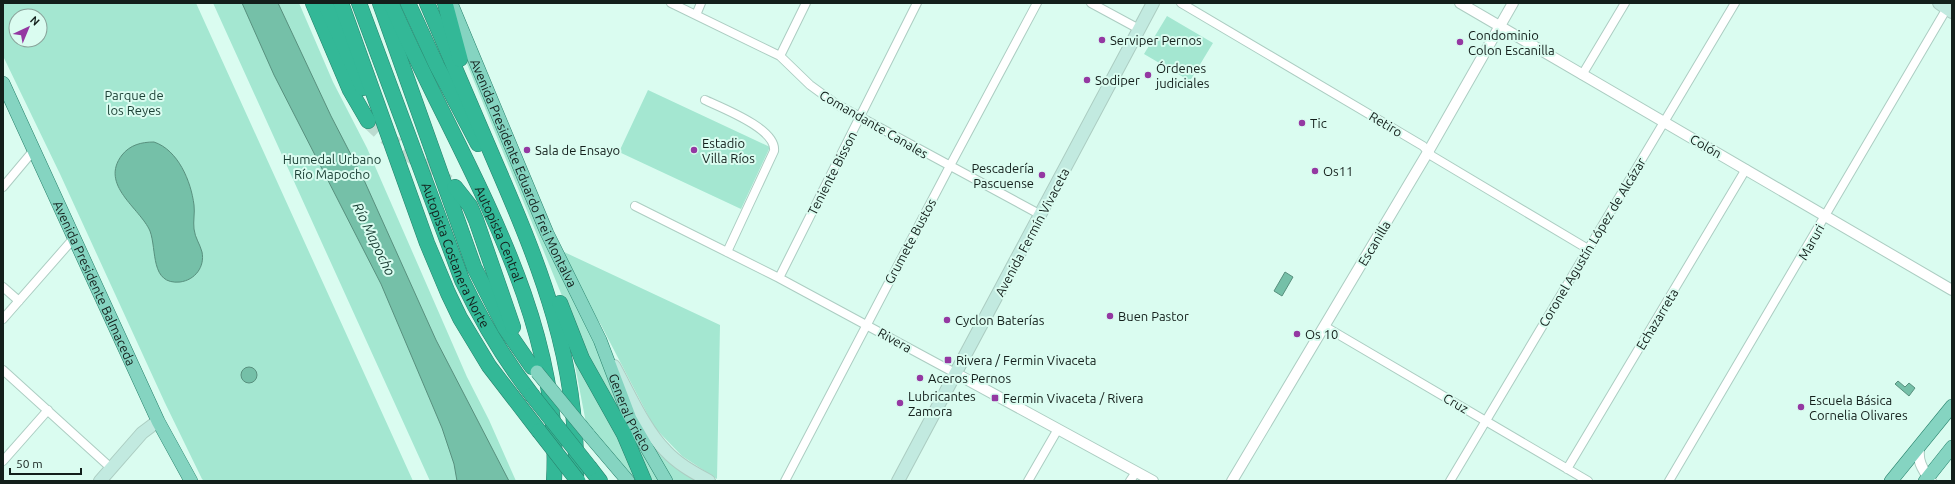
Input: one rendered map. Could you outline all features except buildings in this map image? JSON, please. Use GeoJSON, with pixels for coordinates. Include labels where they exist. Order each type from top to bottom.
{"type":"FeatureCollection","features":[{"type":"Feature","properties":{"kind":"highway"},"geometry":{"type":"LineString","coordinates":[[313,3],[350,90],[368,121]]}},
{"type":"Feature","properties":{"kind":"highway"},"geometry":{"type":"LineString","coordinates":[[325,3],[346,53],[387,133]]}},
{"type":"Feature","properties":{"kind":"highway","name":"Autopista Costanera Norte"},"geometry":{"type":"LineString","coordinates":[[341,3],[435,264],[460,318],[489,366],[577,481]]}},
{"type":"Feature","properties":{"kind":"highway","name":"Autopista Costanera Norte"},"geometry":{"type":"LineString","coordinates":[[359,3],[460,275],[474,307],[492,339],[532,395],[600,481]]}},
{"type":"Feature","properties":{"kind":"highway"},"geometry":{"type":"LineString","coordinates":[[380,3],[474,267],[505,328],[534,369]]}},
{"type":"Feature","properties":{"kind":"highway","name":"Autopista Central"},"geometry":{"type":"LineString","coordinates":[[391,3],[410,46],[492,213],[522,293],[538,340],[550,395],[555,435],[554,481]]}},
{"type":"Feature","properties":{"kind":"highway"},"geometry":{"type":"LineString","coordinates":[[408,3],[455,103],[512,202]]}},
{"type":"Feature","properties":{"kind":"highway","name":"Autopista Central"},"geometry":{"type":"LineString","coordinates":[[427,3],[527,236],[555,316],[566,361],[574,411],[577,481]]}},
{"type":"Feature","properties":{"kind":"highway"},"geometry":{"type":"LineString","coordinates":[[446,3],[478,123]]}},
{"type":"Feature","properties":{"kind":"highway"},"geometry":{"type":"LineString","coordinates":[[522,293],[484,218],[470,198],[454,186],[470,206],[513,328],[534,369]]}},
{"type":"Feature","properties":{"kind":"highway"},"geometry":{"type":"LineString","coordinates":[[527,236],[554,291],[582,360],[624,434],[644,481]]}},
{"type":"Feature","properties":{"kind":"main road","name":"Avenida Presidente Eduardo Frei Montalva"},"geometry":{"type":"LineString","coordinates":[[451,3],[550,238],[600,340]]}},
{"type":"Feature","properties":{"kind":"main road","name":"Avenida Fermín Vivaceta"},"geometry":{"type":"LineString","coordinates":[[898,481],[1153,3]]}},
{"type":"Feature","properties":{"kind":"main road","name":"Avenida Presidente Balmaceda"},"geometry":{"type":"LineString","coordinates":[[3,83],[158,421],[191,481]]}},
{"type":"Feature","properties":{"kind":"main road"},"geometry":{"type":"LineString","coordinates":[[600,340],[654,437],[666,451],[681,464],[709,481]]}},
{"type":"Feature","properties":{"kind":"main road","name":"General Prieto"},"geometry":{"type":"LineString","coordinates":[[600,340],[630,419],[666,481]]}},
{"type":"Feature","properties":{"kind":"main road"},"geometry":{"type":"LineString","coordinates":[[534,369],[628,481]]}},
{"type":"Feature","properties":{"kind":"main road"},"geometry":{"type":"LineString","coordinates":[[1891,481],[1952,406]]}},
{"type":"Feature","properties":{"kind":"main road"},"geometry":{"type":"LineString","coordinates":[[100,481],[142,433],[158,421]]}},
{"type":"Feature","properties":{"kind":"main road"},"geometry":{"type":"LineString","coordinates":[[1928,480],[1952,447]]}},
{"type":"Feature","properties":{"kind":"street","name":"Comandante Canales"},"geometry":{"type":"LineString","coordinates":[[671,3],[780,56],[818,91],[860,118],[1041,215]]}},
{"type":"Feature","properties":{"kind":"street"},"geometry":{"type":"LineString","coordinates":[[696,15],[701,3]]}},
{"type":"Feature","properties":{"kind":"street"},"geometry":{"type":"LineString","coordinates":[[780,56],[806,3]]}},
{"type":"Feature","properties":{"kind":"street","name":"Teniente Bisson"},"geometry":{"type":"LineString","coordinates":[[779,278],[917,3]]}},
{"type":"Feature","properties":{"kind":"street","name":"Grumete Bustos"},"geometry":{"type":"LineString","coordinates":[[785,481],[949,167],[1037,3]]}},
{"type":"Feature","properties":{"kind":"street"},"geometry":{"type":"LineString","coordinates":[[1091,3],[1139,29]]}},
{"type":"Feature","properties":{"kind":"street","name":"Retiro"},"geometry":{"type":"LineString","coordinates":[[1181,3],[1423,146],[1432,156],[1588,249]]}},
{"type":"Feature","properties":{"kind":"street","name":"Colón"},"geometry":{"type":"LineString","coordinates":[[1460,3],[1952,290]]}},
{"type":"Feature","properties":{"kind":"street","name":"Escanilla"},"geometry":{"type":"LineString","coordinates":[[1232,481],[1428,152],[1513,3]]}},
{"type":"Feature","properties":{"kind":"street"},"geometry":{"type":"LineString","coordinates":[[1582,74],[1625,3]]}},
{"type":"Feature","properties":{"kind":"street","name":"Coronel Agustín López de Alcázar"},"geometry":{"type":"LineString","coordinates":[[1450,481],[1735,3]]}},
{"type":"Feature","properties":{"kind":"street","name":"Maruri"},"geometry":{"type":"LineString","coordinates":[[1669,481],[1826,216],[1947,6]]}},
{"type":"Feature","properties":{"kind":"street"},"geometry":{"type":"LineString","coordinates":[[705,100],[752,124],[772,139],[774,144],[774,151],[727,252]]}},
{"type":"Feature","properties":{"kind":"street"},"geometry":{"type":"LineString","coordinates":[[3,187],[34,150]]}},
{"type":"Feature","properties":{"kind":"street","name":"Echazarreta"},"geometry":{"type":"LineString","coordinates":[[1567,469],[1746,170]]}},
{"type":"Feature","properties":{"kind":"street","name":"Rivera"},"geometry":{"type":"LineString","coordinates":[[635,206],[867,324],[1153,481]]}},
{"type":"Feature","properties":{"kind":"street"},"geometry":{"type":"LineString","coordinates":[[3,319],[74,238]]}},
{"type":"Feature","properties":{"kind":"street"},"geometry":{"type":"LineString","coordinates":[[3,287],[19,301]]}},
{"type":"Feature","properties":{"kind":"street","name":"Cruz"},"geometry":{"type":"LineString","coordinates":[[1324,326],[1588,481]]}},
{"type":"Feature","properties":{"kind":"street"},"geometry":{"type":"LineString","coordinates":[[3,370],[111,468]]}},
{"type":"Feature","properties":{"kind":"street"},"geometry":{"type":"LineString","coordinates":[[3,461],[48,410]]}},
{"type":"Feature","properties":{"kind":"street"},"geometry":{"type":"LineString","coordinates":[[1028,481],[1058,429]]}},
{"type":"Feature","properties":{"kind":"street"},"geometry":{"type":"LineString","coordinates":[[1920,444],[1919,459],[1928,480]]}},
{"type":"Feature","properties":{"kind":"street"},"geometry":{"type":"LineString","coordinates":[[1130,481],[1136,472]]}},
{"type":"Feature","properties":{"kind":"green space","name":"Parque de los Reyes"},"geometry":{"type":"Polygon","coordinates":[[[3,3],[196,3],[413,481],[204,481],[165,403],[60,174],[3,56],[3,3]]]}},
{"type":"Feature","properties":{"kind":"green space","name":"Humedal Urbano Río Mapocho"},"geometry":{"type":"Polygon","coordinates":[[[213,3],[299,3],[333,82],[367,148],[467,377],[489,420],[516,481],[430,481],[213,3]]]}},
{"type":"Feature","properties":{"kind":"green space"},"geometry":{"type":"Polygon","coordinates":[[[1167,16],[1213,43],[1190,81],[1144,54],[1167,16]]]}},
{"type":"Feature","properties":{"kind":"green space"},"geometry":{"type":"Polygon","coordinates":[[[453,21],[592,336],[626,425],[659,481],[650,481],[605,392],[567,308],[458,42],[453,21]]]}},
{"type":"Feature","properties":{"kind":"green space","name":"Estadio Villa Ríos"},"geometry":{"type":"Polygon","coordinates":[[[648,90],[770,147],[741,209],[619,152],[648,90]]]}},
{"type":"Feature","properties":{"kind":"green space"},"geometry":{"type":"Polygon","coordinates":[[[562,251],[720,325],[717,479],[682,456],[654,427],[562,251]]]}},
{"type":"Feature","properties":{"kind":"green space"},"geometry":{"type":"Polygon","coordinates":[[[573,355],[618,434],[640,481],[635,481],[586,423],[573,355]]]}},
{"type":"Feature","properties":{"kind":"green space"},"geometry":{"type":"Polygon","coordinates":[[[635,419],[702,481],[671,481],[635,419]]]}},
{"type":"Feature","properties":{"kind":"water","name":"Río Mapocho"},"geometry":{"type":"Polygon","coordinates":[[[242,3],[278,3],[331,116],[364,180],[436,340],[509,481],[457,481],[454,464],[442,428],[381,284],[274,75],[242,3]]]}},
{"type":"Feature","properties":{"kind":"water"},"geometry":{"type":"Polygon","coordinates":[[[154,142],[170,152],[176,159],[190,186],[194,208],[195,235],[203,258],[198,272],[190,279],[185,281],[170,281],[164,278],[159,272],[156,265],[150,231],[145,222],[124,196],[118,186],[115,176],[116,166],[125,152],[136,145],[154,142]]]}},
{"type":"Feature","properties":{"kind":"water"},"geometry":{"type":"Polygon","coordinates":[[[1285,272],[1293,277],[1282,296],[1274,291],[1285,272]]]}},
{"type":"Feature","properties":{"kind":"water"},"geometry":{"type":"Polygon","coordinates":[[[246,367],[252,367],[257,372],[255,381],[252,383],[246,383],[241,378],[241,372],[246,367]]]}},
{"type":"Feature","properties":{"kind":"water"},"geometry":{"type":"Polygon","coordinates":[[[1898,381],[1905,387],[1909,383],[1915,388],[1909,396],[1895,384],[1898,381]]]}},
{"type":"Feature","properties":{"kind":"tunnel"},"geometry":{"type":"LineString","coordinates":[[368,121],[384,136],[448,182]]}},
{"type":"Feature","properties":{"kind":"place","name":"Serviper Pernos"},"geometry":{"type":"Point","coordinates":[1102,40]}},
{"type":"Feature","properties":{"kind":"place","name":"Condominio Colon Escanilla"},"geometry":{"type":"Point","coordinates":[1460,42]}},
{"type":"Feature","properties":{"kind":"place","name":"Órdenes judiciales"},"geometry":{"type":"Point","coordinates":[1148,75]}},
{"type":"Feature","properties":{"kind":"place","name":"Sodiper"},"geometry":{"type":"Point","coordinates":[1087,80]}},
{"type":"Feature","properties":{"kind":"place","name":"Tic"},"geometry":{"type":"Point","coordinates":[1302,123]}},
{"type":"Feature","properties":{"kind":"place","name":"Sala de Ensayo"},"geometry":{"type":"Point","coordinates":[527,150]}},
{"type":"Feature","properties":{"kind":"place","name":"Estadio Villa Ríos"},"geometry":{"type":"Point","coordinates":[694,150]}},
{"type":"Feature","properties":{"kind":"place","name":"Os11"},"geometry":{"type":"Point","coordinates":[1315,171]}},
{"type":"Feature","properties":{"kind":"place","name":"Pescadería Pascuense"},"geometry":{"type":"Point","coordinates":[1042,175]}},
{"type":"Feature","properties":{"kind":"place","name":"Buen Pastor"},"geometry":{"type":"Point","coordinates":[1110,316]}},
{"type":"Feature","properties":{"kind":"place","name":"Cyclon Baterías"},"geometry":{"type":"Point","coordinates":[947,320]}},
{"type":"Feature","properties":{"kind":"place","name":"Os 10"},"geometry":{"type":"Point","coordinates":[1297,334]}},
{"type":"Feature","properties":{"kind":"place","name":"Rivera / Fermin Vivaceta"},"geometry":{"type":"Point","coordinates":[948,360]}},
{"type":"Feature","properties":{"kind":"place","name":"Aceros Pernos"},"geometry":{"type":"Point","coordinates":[920,378]}},
{"type":"Feature","properties":{"kind":"place","name":"Fermin Vivaceta / Rivera"},"geometry":{"type":"Point","coordinates":[995,398]}},
{"type":"Feature","properties":{"kind":"place","name":"Lubricantes Zamora"},"geometry":{"type":"Point","coordinates":[900,403]}},
{"type":"Feature","properties":{"kind":"place","name":"Escuela Básica Cornelia Olivares"},"geometry":{"type":"Point","coordinates":[1801,407]}}]}
